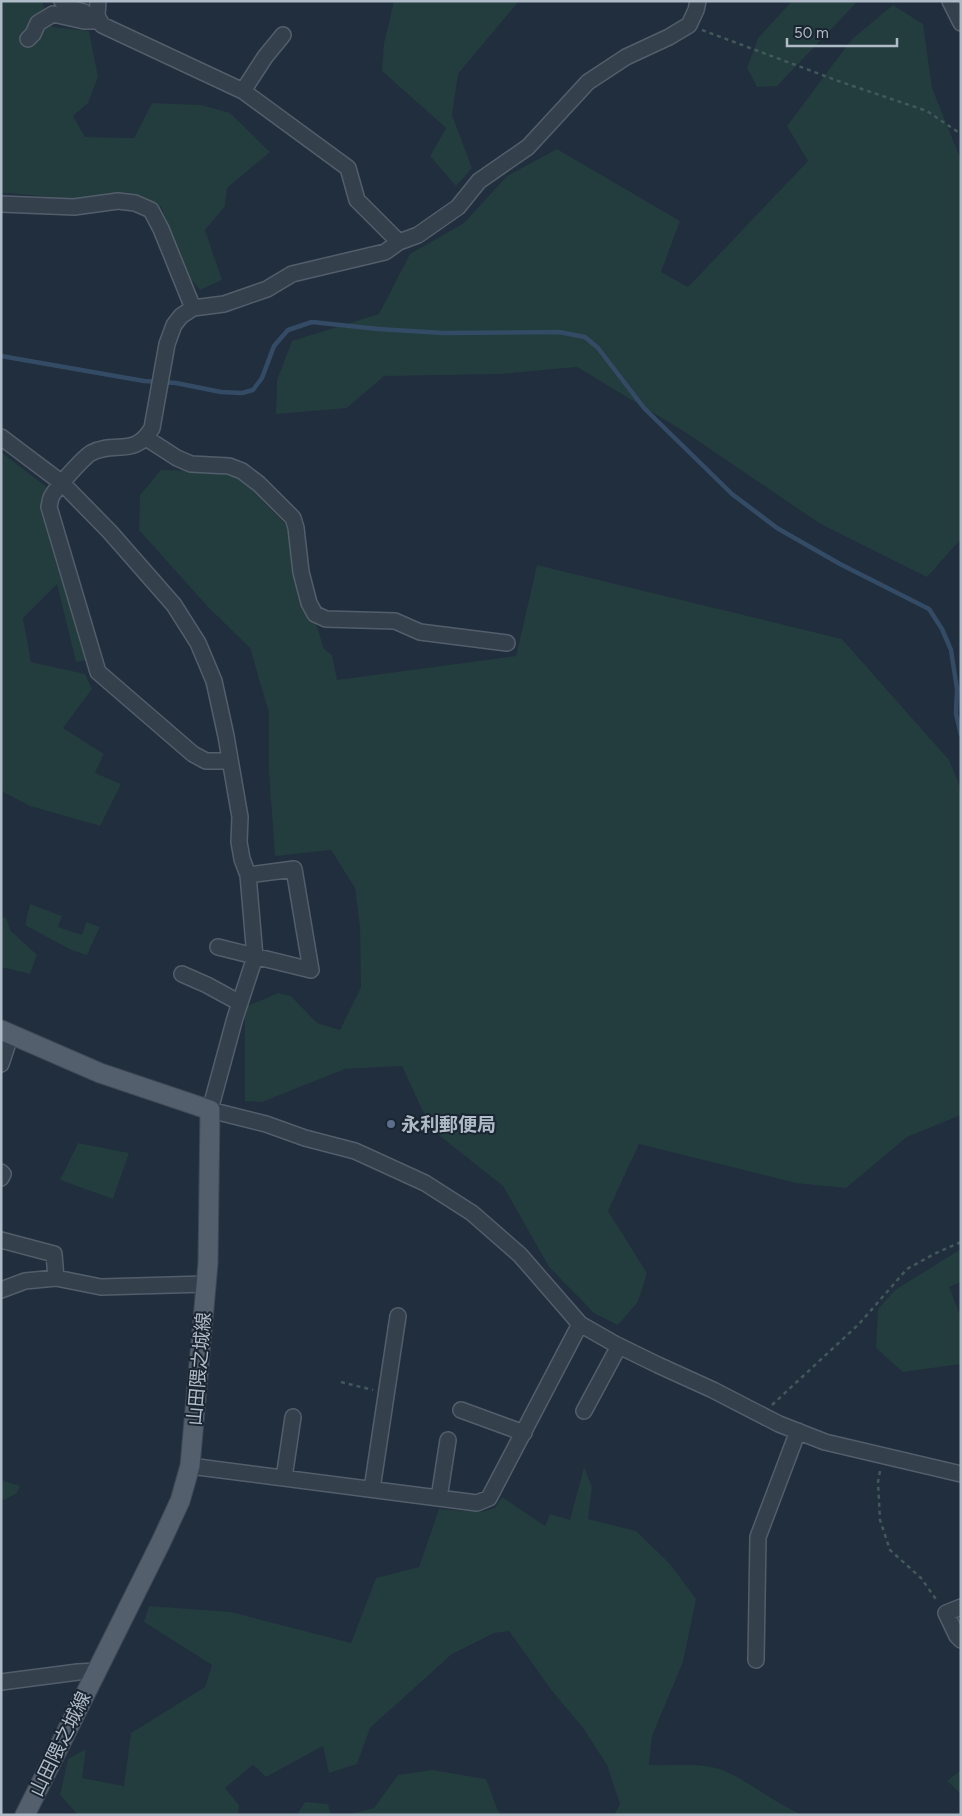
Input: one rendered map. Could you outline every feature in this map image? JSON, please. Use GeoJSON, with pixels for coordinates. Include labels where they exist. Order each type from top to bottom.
{"type":"FeatureCollection","features":[{"type":"Feature","properties":{"kind":"main road"},"geometry":{"type":"LineString","coordinates":[[6,1032],[100,1073],[210,1110]]}},
{"type":"Feature","properties":{"kind":"main road","name":"山田隈之城線"},"geometry":{"type":"LineString","coordinates":[[25,1815],[176,1510],[190,1466],[208,1263],[210,1110]]}},
{"type":"Feature","properties":{"kind":"street"},"geometry":{"type":"LineString","coordinates":[[62,1],[66,7],[79,12],[98,12]]}},
{"type":"Feature","properties":{"kind":"street"},"geometry":{"type":"LineString","coordinates":[[230,761],[206,761],[193,754],[98,672],[49,507],[51,497],[90,453],[133,445],[146,438],[152,428],[167,344],[174,325],[181,316],[193,308],[224,304],[267,288],[292,274],[385,252],[399,242],[418,236],[458,207],[479,181],[528,148],[588,82],[626,57],[670,37],[689,25],[698,1]]}},
{"type":"Feature","properties":{"kind":"street"},"geometry":{"type":"LineString","coordinates":[[950,1],[961,23]]}},
{"type":"Feature","properties":{"kind":"street"},"geometry":{"type":"LineString","coordinates":[[28,39],[33,34],[38,23],[53,14],[84,21],[98,12]]}},
{"type":"Feature","properties":{"kind":"street"},"geometry":{"type":"LineString","coordinates":[[98,12],[102,25],[243,90],[348,168],[357,200],[399,242]]}},
{"type":"Feature","properties":{"kind":"street"},"geometry":{"type":"LineString","coordinates":[[243,90],[265,57],[283,35]]}},
{"type":"Feature","properties":{"kind":"street"},"geometry":{"type":"LineString","coordinates":[[1,204],[74,207],[118,201],[135,203],[151,210],[161,229],[193,308]]}},
{"type":"Feature","properties":{"kind":"street"},"geometry":{"type":"LineString","coordinates":[[1,437],[62,484],[110,532],[174,605],[198,643],[214,681],[240,817],[240,842],[242,859],[248,875],[255,957],[210,1110],[266,1124],[306,1138],[355,1151],[425,1183],[472,1213],[520,1255],[580,1324],[618,1346],[761,1414],[825,1442],[961,1474]]}},
{"type":"Feature","properties":{"kind":"street"},"geometry":{"type":"LineString","coordinates":[[146,438],[177,458],[191,464],[229,466],[242,471],[260,484],[293,518],[296,528],[301,572],[309,603],[315,614],[326,619],[395,621],[420,632],[507,643]]}},
{"type":"Feature","properties":{"kind":"street"},"geometry":{"type":"LineString","coordinates":[[218,948],[311,970],[294,869],[248,875]]}},
{"type":"Feature","properties":{"kind":"street"},"geometry":{"type":"LineString","coordinates":[[182,974],[240,1003]]}},
{"type":"Feature","properties":{"kind":"street"},"geometry":{"type":"LineString","coordinates":[[1,1064],[6,1032]]}},
{"type":"Feature","properties":{"kind":"street"},"geometry":{"type":"LineString","coordinates":[[1,1172],[3,1174],[1,1178]]}},
{"type":"Feature","properties":{"kind":"street"},"geometry":{"type":"LineString","coordinates":[[1,1240],[54,1254],[56,1278]]}},
{"type":"Feature","properties":{"kind":"street"},"geometry":{"type":"LineString","coordinates":[[1,1290],[25,1281],[56,1278],[101,1287],[206,1284]]}},
{"type":"Feature","properties":{"kind":"street"},"geometry":{"type":"LineString","coordinates":[[372,1489],[398,1316]]}},
{"type":"Feature","properties":{"kind":"street"},"geometry":{"type":"LineString","coordinates":[[190,1466],[477,1503],[490,1498],[580,1324]]}},
{"type":"Feature","properties":{"kind":"street"},"geometry":{"type":"LineString","coordinates":[[584,1410],[618,1346]]}},
{"type":"Feature","properties":{"kind":"street"},"geometry":{"type":"LineString","coordinates":[[461,1410],[524,1433]]}},
{"type":"Feature","properties":{"kind":"street"},"geometry":{"type":"LineString","coordinates":[[284,1478],[293,1417]]}},
{"type":"Feature","properties":{"kind":"street"},"geometry":{"type":"LineString","coordinates":[[756,1660],[758,1537],[798,1431]]}},
{"type":"Feature","properties":{"kind":"street"},"geometry":{"type":"LineString","coordinates":[[439,1498],[448,1440]]}},
{"type":"Feature","properties":{"kind":"street"},"geometry":{"type":"LineString","coordinates":[[961,1608],[946,1613],[957,1636],[961,1640]]}},
{"type":"Feature","properties":{"kind":"street"},"geometry":{"type":"LineString","coordinates":[[1,1682],[96,1671]]}},
{"type":"Feature","properties":{"kind":"path"},"geometry":{"type":"LineString","coordinates":[[689,25],[716,37],[926,111],[961,134]]}},
{"type":"Feature","properties":{"kind":"path"},"geometry":{"type":"LineString","coordinates":[[761,1414],[859,1324],[907,1269],[961,1242]]}},
{"type":"Feature","properties":{"kind":"path"},"geometry":{"type":"LineString","coordinates":[[341,1382],[371,1389],[386,1395]]}},
{"type":"Feature","properties":{"kind":"path"},"geometry":{"type":"LineString","coordinates":[[883,1457],[878,1482],[880,1520],[890,1550],[921,1578],[946,1613]]}},
{"type":"Feature","properties":{"kind":"green space"},"geometry":{"type":"Polygon","coordinates":[[[1,1],[42,1],[52,27],[89,31],[98,77],[88,103],[73,116],[85,137],[134,138],[152,103],[201,105],[230,113],[270,152],[227,188],[225,206],[205,230],[222,280],[200,290],[190,278],[161,207],[147,199],[128,197],[79,200],[9,193],[1,194],[1,1]]]}},
{"type":"Feature","properties":{"kind":"green space"},"geometry":{"type":"Polygon","coordinates":[[[394,1],[519,1],[458,74],[452,115],[472,168],[456,186],[430,156],[446,128],[382,71],[384,43],[394,1]]]}},
{"type":"Feature","properties":{"kind":"green space"},"geometry":{"type":"Polygon","coordinates":[[[792,1],[858,1],[777,86],[757,87],[747,68],[758,38],[792,1]]]}},
{"type":"Feature","properties":{"kind":"green space"},"geometry":{"type":"Polygon","coordinates":[[[893,5],[923,24],[932,88],[961,160],[961,539],[927,577],[819,523],[685,432],[577,367],[500,374],[384,376],[347,408],[276,414],[277,380],[292,341],[379,314],[410,254],[464,223],[507,176],[557,149],[680,221],[661,272],[688,287],[808,161],[787,126],[852,39],[893,5]]]}},
{"type":"Feature","properties":{"kind":"green space"},"geometry":{"type":"Polygon","coordinates":[[[1,452],[48,488],[43,505],[87,660],[76,662],[57,584],[23,618],[31,662],[85,674],[92,689],[63,728],[104,754],[95,773],[121,784],[100,826],[30,806],[1,791],[1,452]]]}},
{"type":"Feature","properties":{"kind":"green space"},"geometry":{"type":"Polygon","coordinates":[[[161,470],[203,471],[241,478],[285,524],[324,649],[332,655],[337,680],[516,656],[537,565],[842,639],[949,760],[961,789],[961,1115],[907,1137],[846,1188],[796,1183],[639,1144],[608,1211],[647,1273],[638,1302],[618,1325],[594,1313],[549,1267],[503,1186],[431,1129],[402,1066],[345,1069],[262,1102],[245,1101],[245,1007],[278,993],[291,996],[317,1023],[340,1030],[361,987],[360,928],[355,888],[331,850],[275,856],[269,773],[269,713],[250,648],[207,606],[139,530],[140,495],[161,470]]]}},
{"type":"Feature","properties":{"kind":"green space"},"geometry":{"type":"Polygon","coordinates":[[[30,904],[62,916],[58,927],[82,935],[86,922],[100,927],[87,955],[71,950],[25,925],[30,904]]]}},
{"type":"Feature","properties":{"kind":"green space"},"geometry":{"type":"Polygon","coordinates":[[[1,917],[6,918],[10,930],[37,955],[30,974],[1,967],[1,917]]]}},
{"type":"Feature","properties":{"kind":"green space"},"geometry":{"type":"Polygon","coordinates":[[[78,1143],[129,1153],[113,1199],[60,1180],[78,1143]]]}},
{"type":"Feature","properties":{"kind":"green space"},"geometry":{"type":"Polygon","coordinates":[[[961,1249],[961,1282],[949,1287],[961,1317],[961,1364],[903,1372],[876,1348],[878,1309],[895,1290],[961,1249]]]}},
{"type":"Feature","properties":{"kind":"green space"},"geometry":{"type":"Polygon","coordinates":[[[584,1467],[592,1487],[588,1519],[636,1531],[670,1564],[696,1599],[683,1662],[652,1736],[649,1765],[700,1765],[720,1769],[803,1815],[614,1815],[620,1804],[607,1765],[583,1728],[552,1691],[509,1631],[494,1633],[452,1654],[370,1728],[357,1764],[329,1773],[323,1746],[266,1777],[253,1765],[225,1788],[239,1805],[238,1815],[78,1815],[60,1795],[68,1759],[86,1749],[82,1778],[124,1786],[131,1733],[205,1687],[212,1665],[144,1622],[149,1606],[231,1612],[351,1643],[376,1578],[419,1567],[439,1509],[481,1512],[495,1508],[502,1497],[545,1526],[550,1514],[570,1520],[584,1467]]]}},
{"type":"Feature","properties":{"kind":"green space"},"geometry":{"type":"Polygon","coordinates":[[[1,1480],[20,1486],[17,1493],[4,1500],[1,1499],[1,1480]]]}},
{"type":"Feature","properties":{"kind":"green space"},"geometry":{"type":"Polygon","coordinates":[[[432,1770],[486,1779],[498,1811],[502,1815],[346,1815],[374,1808],[398,1775],[432,1770]]]}},
{"type":"Feature","properties":{"kind":"green space"},"geometry":{"type":"Polygon","coordinates":[[[961,1770],[961,1794],[947,1781],[961,1770]]]}},
{"type":"Feature","properties":{"kind":"green space"},"geometry":{"type":"Polygon","coordinates":[[[305,1802],[328,1804],[331,1815],[297,1815],[305,1802]]]}},
{"type":"Feature","properties":{"kind":"waterway"},"geometry":{"type":"LineString","coordinates":[[1,356],[144,381],[176,383],[221,392],[242,393],[253,390],[262,378],[274,346],[288,330],[312,322],[443,333],[559,332],[585,337],[598,348],[644,408],[732,494],[777,528],[840,564],[929,609],[942,629],[951,650],[957,689],[956,714],[961,735]]}},
{"type":"Feature","properties":{"kind":"place","name":"永利郵便局"},"geometry":{"type":"Point","coordinates":[391,1124]}}]}
